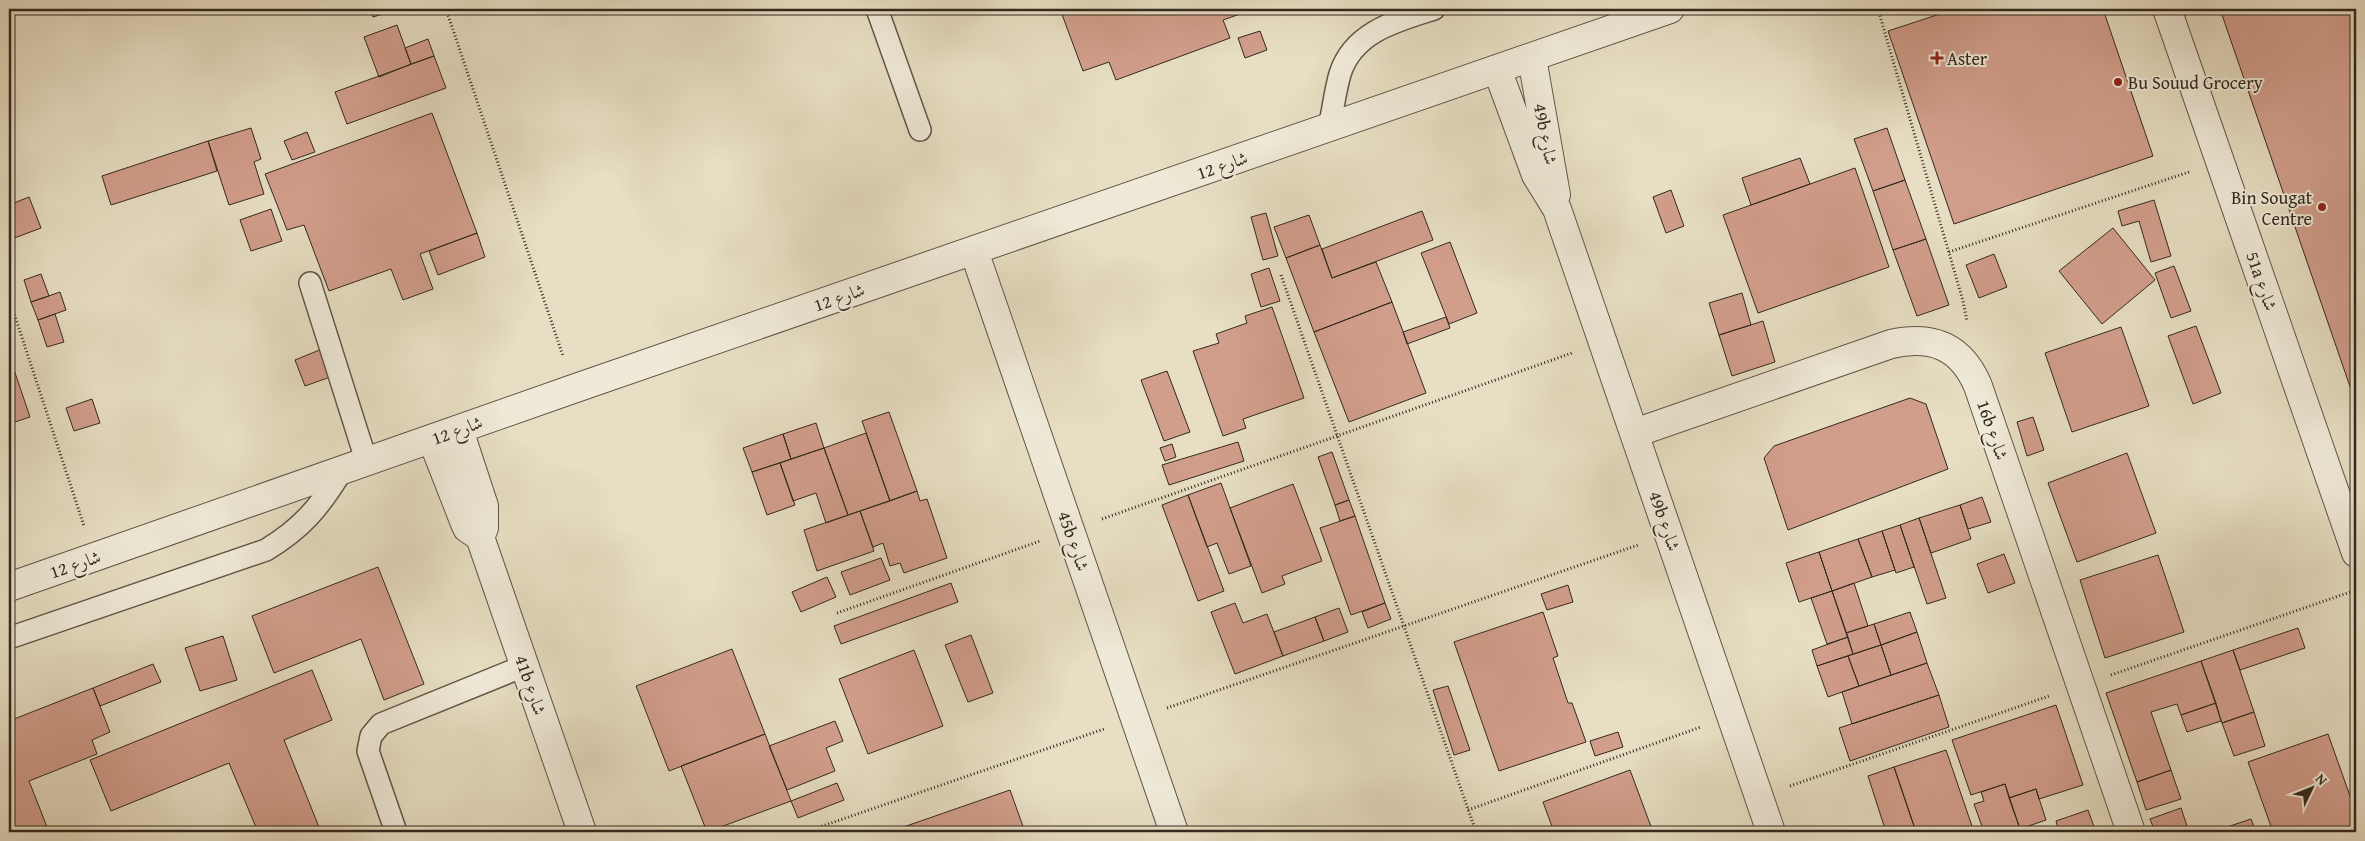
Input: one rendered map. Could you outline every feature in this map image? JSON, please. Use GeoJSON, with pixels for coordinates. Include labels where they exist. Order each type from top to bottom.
{"type":"FeatureCollection","features":[{"type":"Feature","properties":{"kind":"street","name":"شارع 12"},"geometry":{"type":"LineString","coordinates":[[9,587],[574,389],[1532,58],[1633,14],[1670,9]]}},
{"type":"Feature","properties":{"kind":"street","name":"51a شارع"},"geometry":{"type":"LineString","coordinates":[[2167,9],[2356,553]]}},
{"type":"Feature","properties":{"kind":"street","name":"49b شارع"},"geometry":{"type":"LineString","coordinates":[[1532,58],[1553,172],[1556,210]]}},
{"type":"Feature","properties":{"kind":"street","name":"49b شارع"},"geometry":{"type":"LineString","coordinates":[[1497,70],[1536,175],[1556,210],[1604,342],[1771,832]]}},
{"type":"Feature","properties":{"kind":"street","name":"45b شارع"},"geometry":{"type":"LineString","coordinates":[[974,251],[1174,832]]}},
{"type":"Feature","properties":{"kind":"street","name":"16b شارع"},"geometry":{"type":"LineString","coordinates":[[1635,433],[1891,344],[1910,340],[1930,341],[1948,349],[1964,361],[1978,386],[2130,832]]}},
{"type":"Feature","properties":{"kind":"street"},"geometry":{"type":"LineString","coordinates":[[459,430],[484,506],[486,517],[480,537]]}},
{"type":"Feature","properties":{"kind":"street","name":"41b شارع"},"geometry":{"type":"LineString","coordinates":[[432,439],[464,522],[467,528],[480,537],[582,832]]}},
{"type":"Feature","properties":{"kind":"lane"},"geometry":{"type":"LineString","coordinates":[[877,9],[920,130]]}},
{"type":"Feature","properties":{"kind":"lane"},"geometry":{"type":"LineString","coordinates":[[1329,128],[1340,75],[1347,57],[1358,43],[1373,31],[1434,9]]}},
{"type":"Feature","properties":{"kind":"lane"},"geometry":{"type":"LineString","coordinates":[[310,283],[367,463]]}},
{"type":"Feature","properties":{"kind":"lane"},"geometry":{"type":"LineString","coordinates":[[9,638],[266,550],[292,534],[311,516],[341,472]]}},
{"type":"Feature","properties":{"kind":"lane"},"geometry":{"type":"LineString","coordinates":[[396,832],[368,751],[371,736],[381,724],[524,666]]}},
{"type":"Feature","properties":{"kind":"path"},"geometry":{"type":"LineString","coordinates":[[446,9],[574,389]]}},
{"type":"Feature","properties":{"kind":"path"},"geometry":{"type":"LineString","coordinates":[[1878,9],[1963,301],[1968,326],[1964,361]]}},
{"type":"Feature","properties":{"kind":"path"},"geometry":{"type":"LineString","coordinates":[[1949,252],[2220,161]]}},
{"type":"Feature","properties":{"kind":"path"},"geometry":{"type":"LineString","coordinates":[[1281,276],[1476,832]]}},
{"type":"Feature","properties":{"kind":"path"},"geometry":{"type":"LineString","coordinates":[[9,298],[94,557]]}},
{"type":"Feature","properties":{"kind":"path"},"geometry":{"type":"LineString","coordinates":[[837,613],[1604,342]]}},
{"type":"Feature","properties":{"kind":"path"},"geometry":{"type":"LineString","coordinates":[[805,832],[1669,534]]}},
{"type":"Feature","properties":{"kind":"path"},"geometry":{"type":"LineString","coordinates":[[1468,810],[1732,716]]}},
{"type":"Feature","properties":{"kind":"path"},"geometry":{"type":"LineString","coordinates":[[2348,832],[2356,829]]}},
{"type":"Feature","properties":{"kind":"building"},"geometry":{"type":"Polygon","coordinates":[[[370,9],[399,9],[373,17],[370,9]]]}},
{"type":"Feature","properties":{"kind":"building"},"geometry":{"type":"Polygon","coordinates":[[[1060,9],[1254,9],[1223,20],[1230,38],[1116,80],[1109,62],[1083,71],[1060,9]]]}},
{"type":"Feature","properties":{"kind":"building"},"geometry":{"type":"Polygon","coordinates":[[[1955,9],[2103,9],[2153,156],[1954,224],[1888,31],[1955,9]]]}},
{"type":"Feature","properties":{"kind":"building","name":"Bin Sougat Centre"},"geometry":{"type":"Polygon","coordinates":[[[2220,9],[2356,9],[2356,404],[2220,9]]]}},
{"type":"Feature","properties":{"kind":"building"},"geometry":{"type":"Polygon","coordinates":[[[397,25],[411,64],[379,77],[364,37],[397,25]]]}},
{"type":"Feature","properties":{"kind":"building"},"geometry":{"type":"Polygon","coordinates":[[[1260,31],[1267,50],[1245,58],[1238,38],[1260,31]]]}},
{"type":"Feature","properties":{"kind":"building"},"geometry":{"type":"Polygon","coordinates":[[[428,39],[434,56],[411,64],[405,48],[428,39]]]}},
{"type":"Feature","properties":{"kind":"building"},"geometry":{"type":"Polygon","coordinates":[[[434,56],[446,88],[347,124],[335,92],[434,56]]]}},
{"type":"Feature","properties":{"kind":"building"},"geometry":{"type":"Polygon","coordinates":[[[432,113],[477,233],[420,254],[433,289],[403,300],[391,269],[329,291],[304,225],[287,230],[265,174],[432,113]]]}},
{"type":"Feature","properties":{"kind":"building"},"geometry":{"type":"Polygon","coordinates":[[[251,128],[261,159],[254,162],[264,194],[229,205],[208,141],[251,128]]]}},
{"type":"Feature","properties":{"kind":"building"},"geometry":{"type":"Polygon","coordinates":[[[1887,128],[1905,180],[1873,191],[1854,139],[1887,128]]]}},
{"type":"Feature","properties":{"kind":"building"},"geometry":{"type":"Polygon","coordinates":[[[307,132],[315,152],[292,160],[284,141],[307,132]]]}},
{"type":"Feature","properties":{"kind":"building"},"geometry":{"type":"Polygon","coordinates":[[[208,141],[217,171],[111,205],[102,176],[208,141]]]}},
{"type":"Feature","properties":{"kind":"building"},"geometry":{"type":"Polygon","coordinates":[[[1800,158],[1810,184],[1751,205],[1742,178],[1800,158]]]}},
{"type":"Feature","properties":{"kind":"building"},"geometry":{"type":"Polygon","coordinates":[[[1855,168],[1889,267],[1758,313],[1723,215],[1855,168]]]}},
{"type":"Feature","properties":{"kind":"building"},"geometry":{"type":"Polygon","coordinates":[[[1905,180],[1926,239],[1893,250],[1873,191],[1905,180]]]}},
{"type":"Feature","properties":{"kind":"building"},"geometry":{"type":"Polygon","coordinates":[[[1671,190],[1684,226],[1666,233],[1653,197],[1671,190]]]}},
{"type":"Feature","properties":{"kind":"building"},"geometry":{"type":"Polygon","coordinates":[[[29,197],[41,228],[9,240],[9,205],[29,197]]]}},
{"type":"Feature","properties":{"kind":"building"},"geometry":{"type":"Polygon","coordinates":[[[2154,200],[2171,256],[2151,262],[2139,221],[2122,226],[2118,211],[2154,200]]]}},
{"type":"Feature","properties":{"kind":"building"},"geometry":{"type":"Polygon","coordinates":[[[271,209],[282,241],[251,251],[240,220],[271,209]]]}},
{"type":"Feature","properties":{"kind":"building"},"geometry":{"type":"Polygon","coordinates":[[[1422,211],[1433,240],[1332,278],[1322,249],[1422,211]]]}},
{"type":"Feature","properties":{"kind":"building"},"geometry":{"type":"Polygon","coordinates":[[[1266,213],[1278,256],[1263,260],[1251,217],[1266,213]]]}},
{"type":"Feature","properties":{"kind":"building"},"geometry":{"type":"Polygon","coordinates":[[[1309,215],[1320,245],[1286,258],[1274,227],[1309,215]]]}},
{"type":"Feature","properties":{"kind":"building"},"geometry":{"type":"Polygon","coordinates":[[[2113,228],[2155,280],[2102,324],[2059,271],[2113,228]]]}},
{"type":"Feature","properties":{"kind":"building"},"geometry":{"type":"Polygon","coordinates":[[[477,233],[485,257],[438,275],[429,251],[477,233]]]}},
{"type":"Feature","properties":{"kind":"building"},"geometry":{"type":"Polygon","coordinates":[[[1926,239],[1949,305],[1917,316],[1893,250],[1926,239]]]}},
{"type":"Feature","properties":{"kind":"building"},"geometry":{"type":"Polygon","coordinates":[[[1450,242],[1477,313],[1449,324],[1421,253],[1450,242]]]}},
{"type":"Feature","properties":{"kind":"building"},"geometry":{"type":"Polygon","coordinates":[[[1320,245],[1332,278],[1376,262],[1392,302],[1314,332],[1286,258],[1320,245]]]}},
{"type":"Feature","properties":{"kind":"building"},"geometry":{"type":"Polygon","coordinates":[[[1994,254],[2007,287],[1979,298],[1966,265],[1994,254]]]}},
{"type":"Feature","properties":{"kind":"building"},"geometry":{"type":"Polygon","coordinates":[[[2174,266],[2191,311],[2171,318],[2155,273],[2174,266]]]}},
{"type":"Feature","properties":{"kind":"building"},"geometry":{"type":"Polygon","coordinates":[[[1269,268],[1280,301],[1261,307],[1251,274],[1269,268]]]}},
{"type":"Feature","properties":{"kind":"building"},"geometry":{"type":"Polygon","coordinates":[[[41,274],[49,296],[31,302],[24,280],[41,274]]]}},
{"type":"Feature","properties":{"kind":"building"},"geometry":{"type":"Polygon","coordinates":[[[60,292],[66,310],[38,320],[31,302],[60,292]]]}},
{"type":"Feature","properties":{"kind":"building"},"geometry":{"type":"Polygon","coordinates":[[[1742,293],[1751,325],[1719,335],[1709,303],[1742,293]]]}},
{"type":"Feature","properties":{"kind":"building"},"geometry":{"type":"Polygon","coordinates":[[[1392,302],[1426,393],[1349,422],[1314,332],[1392,302]]]}},
{"type":"Feature","properties":{"kind":"building"},"geometry":{"type":"Polygon","coordinates":[[[1272,307],[1304,398],[1243,419],[1246,428],[1223,436],[1193,351],[1219,343],[1216,334],[1247,323],[1245,316],[1272,307]]]}},
{"type":"Feature","properties":{"kind":"building"},"geometry":{"type":"Polygon","coordinates":[[[55,314],[64,342],[47,347],[38,320],[55,314]]]}},
{"type":"Feature","properties":{"kind":"building"},"geometry":{"type":"Polygon","coordinates":[[[1446,317],[1450,328],[1407,344],[1403,332],[1446,317]]]}},
{"type":"Feature","properties":{"kind":"building"},"geometry":{"type":"Polygon","coordinates":[[[1763,321],[1775,362],[1732,376],[1719,335],[1763,321]]]}},
{"type":"Feature","properties":{"kind":"building"},"geometry":{"type":"Polygon","coordinates":[[[2196,326],[2221,393],[2193,404],[2168,336],[2196,326]]]}},
{"type":"Feature","properties":{"kind":"building"},"geometry":{"type":"Polygon","coordinates":[[[2121,327],[2149,406],[2072,432],[2045,353],[2121,327]]]}},
{"type":"Feature","properties":{"kind":"building"},"geometry":{"type":"Polygon","coordinates":[[[322,349],[333,376],[305,386],[295,360],[322,349]]]}},
{"type":"Feature","properties":{"kind":"building"},"geometry":{"type":"Polygon","coordinates":[[[9,355],[30,417],[9,424],[9,355]]]}},
{"type":"Feature","properties":{"kind":"building"},"geometry":{"type":"Polygon","coordinates":[[[1167,371],[1190,432],[1164,441],[1141,380],[1167,371]]]}},
{"type":"Feature","properties":{"kind":"building"},"geometry":{"type":"Polygon","coordinates":[[[1910,398],[1926,404],[1948,469],[1788,530],[1764,458],[1774,446],[1910,398]]]}},
{"type":"Feature","properties":{"kind":"building"},"geometry":{"type":"Polygon","coordinates":[[[92,399],[100,423],[74,431],[66,408],[92,399]]]}},
{"type":"Feature","properties":{"kind":"building"},"geometry":{"type":"Polygon","coordinates":[[[889,412],[917,491],[890,501],[862,421],[889,412]]]}},
{"type":"Feature","properties":{"kind":"building"},"geometry":{"type":"Polygon","coordinates":[[[2033,417],[2044,450],[2027,456],[2017,422],[2033,417]]]}},
{"type":"Feature","properties":{"kind":"building"},"geometry":{"type":"Polygon","coordinates":[[[816,423],[824,448],[791,459],[783,434],[816,423]]]}},
{"type":"Feature","properties":{"kind":"building"},"geometry":{"type":"Polygon","coordinates":[[[866,433],[890,501],[848,515],[824,448],[866,433]]]}},
{"type":"Feature","properties":{"kind":"building"},"geometry":{"type":"Polygon","coordinates":[[[783,434],[791,459],[752,472],[743,448],[783,434]]]}},
{"type":"Feature","properties":{"kind":"building"},"geometry":{"type":"Polygon","coordinates":[[[1238,442],[1244,461],[1169,485],[1162,465],[1238,442]]]}},
{"type":"Feature","properties":{"kind":"building"},"geometry":{"type":"Polygon","coordinates":[[[1172,444],[1176,457],[1165,461],[1160,448],[1172,444]]]}},
{"type":"Feature","properties":{"kind":"building"},"geometry":{"type":"Polygon","coordinates":[[[824,448],[848,515],[826,523],[816,493],[793,501],[780,463],[824,448]]]}},
{"type":"Feature","properties":{"kind":"building"},"geometry":{"type":"Polygon","coordinates":[[[1332,452],[1349,500],[1335,505],[1318,457],[1332,452]]]}},
{"type":"Feature","properties":{"kind":"building"},"geometry":{"type":"Polygon","coordinates":[[[2127,453],[2156,533],[2077,562],[2048,483],[2127,453]]]}},
{"type":"Feature","properties":{"kind":"building"},"geometry":{"type":"Polygon","coordinates":[[[780,463],[795,505],[767,515],[752,472],[780,463]]]}},
{"type":"Feature","properties":{"kind":"building"},"geometry":{"type":"Polygon","coordinates":[[[1221,483],[1251,566],[1229,574],[1217,543],[1207,547],[1188,495],[1221,483]]]}},
{"type":"Feature","properties":{"kind":"building"},"geometry":{"type":"Polygon","coordinates":[[[1293,484],[1322,561],[1282,576],[1285,584],[1262,593],[1230,508],[1293,484]]]}},
{"type":"Feature","properties":{"kind":"building"},"geometry":{"type":"Polygon","coordinates":[[[917,491],[920,501],[927,499],[947,558],[904,573],[900,563],[890,566],[883,543],[873,547],[860,511],[917,491]]]}},
{"type":"Feature","properties":{"kind":"building"},"geometry":{"type":"Polygon","coordinates":[[[1188,495],[1224,591],[1198,601],[1162,505],[1188,495]]]}},
{"type":"Feature","properties":{"kind":"building"},"geometry":{"type":"Polygon","coordinates":[[[1982,497],[1991,522],[1968,529],[1960,505],[1982,497]]]}},
{"type":"Feature","properties":{"kind":"building"},"geometry":{"type":"Polygon","coordinates":[[[1349,500],[1355,516],[1340,521],[1335,505],[1349,500]]]}},
{"type":"Feature","properties":{"kind":"building"},"geometry":{"type":"Polygon","coordinates":[[[1960,505],[1971,539],[1931,553],[1919,518],[1960,505]]]}},
{"type":"Feature","properties":{"kind":"building"},"geometry":{"type":"Polygon","coordinates":[[[860,511],[874,551],[817,571],[804,530],[860,511]]]}},
{"type":"Feature","properties":{"kind":"building"},"geometry":{"type":"Polygon","coordinates":[[[1355,516],[1385,603],[1351,615],[1320,528],[1355,516]]]}},
{"type":"Feature","properties":{"kind":"building"},"geometry":{"type":"Polygon","coordinates":[[[1919,518],[1946,598],[1927,604],[1900,525],[1919,518]]]}},
{"type":"Feature","properties":{"kind":"building"},"geometry":{"type":"Polygon","coordinates":[[[1900,525],[1914,567],[1896,573],[1882,531],[1900,525]]]}},
{"type":"Feature","properties":{"kind":"building"},"geometry":{"type":"Polygon","coordinates":[[[1882,531],[1895,570],[1872,577],[1858,539],[1882,531]]]}},
{"type":"Feature","properties":{"kind":"building"},"geometry":{"type":"Polygon","coordinates":[[[1858,539],[1872,577],[1832,591],[1819,552],[1858,539]]]}},
{"type":"Feature","properties":{"kind":"building"},"geometry":{"type":"Polygon","coordinates":[[[1819,552],[1832,591],[1799,602],[1786,563],[1819,552]]]}},
{"type":"Feature","properties":{"kind":"building"},"geometry":{"type":"Polygon","coordinates":[[[2004,554],[2015,583],[1988,593],[1977,564],[2004,554]]]}},
{"type":"Feature","properties":{"kind":"building"},"geometry":{"type":"Polygon","coordinates":[[[2158,555],[2184,632],[2105,658],[2080,580],[2158,555]]]}},
{"type":"Feature","properties":{"kind":"building"},"geometry":{"type":"Polygon","coordinates":[[[881,558],[890,580],[850,595],[841,572],[881,558]]]}},
{"type":"Feature","properties":{"kind":"building"},"geometry":{"type":"Polygon","coordinates":[[[378,567],[424,684],[384,700],[361,639],[274,673],[252,616],[378,567]]]}},
{"type":"Feature","properties":{"kind":"building"},"geometry":{"type":"Polygon","coordinates":[[[827,577],[836,597],[801,612],[792,592],[827,577]]]}},
{"type":"Feature","properties":{"kind":"building"},"geometry":{"type":"Polygon","coordinates":[[[951,583],[958,602],[841,644],[834,626],[951,583]]]}},
{"type":"Feature","properties":{"kind":"building"},"geometry":{"type":"Polygon","coordinates":[[[1854,583],[1868,626],[1846,633],[1832,591],[1854,583]]]}},
{"type":"Feature","properties":{"kind":"building"},"geometry":{"type":"Polygon","coordinates":[[[1568,585],[1573,602],[1547,610],[1541,594],[1568,585]]]}},
{"type":"Feature","properties":{"kind":"building"},"geometry":{"type":"Polygon","coordinates":[[[1832,591],[1848,637],[1827,644],[1811,598],[1832,591]]]}},
{"type":"Feature","properties":{"kind":"building"},"geometry":{"type":"Polygon","coordinates":[[[1235,603],[1243,623],[1267,614],[1283,656],[1235,674],[1211,612],[1235,603]]]}},
{"type":"Feature","properties":{"kind":"building"},"geometry":{"type":"Polygon","coordinates":[[[1385,603],[1391,619],[1368,628],[1362,612],[1385,603]]]}},
{"type":"Feature","properties":{"kind":"building"},"geometry":{"type":"Polygon","coordinates":[[[1339,608],[1348,632],[1324,641],[1315,617],[1339,608]]]}},
{"type":"Feature","properties":{"kind":"building"},"geometry":{"type":"Polygon","coordinates":[[[1543,612],[1558,656],[1553,658],[1568,703],[1572,703],[1586,742],[1499,771],[1454,642],[1543,612]]]}},
{"type":"Feature","properties":{"kind":"building"},"geometry":{"type":"Polygon","coordinates":[[[1910,612],[1917,632],[1881,645],[1874,624],[1910,612]]]}},
{"type":"Feature","properties":{"kind":"building"},"geometry":{"type":"Polygon","coordinates":[[[1315,617],[1324,641],[1283,656],[1274,632],[1315,617]]]}},
{"type":"Feature","properties":{"kind":"building"},"geometry":{"type":"Polygon","coordinates":[[[1874,624],[1881,645],[1853,654],[1846,633],[1874,624]]]}},
{"type":"Feature","properties":{"kind":"building"},"geometry":{"type":"Polygon","coordinates":[[[2298,628],[2305,648],[2240,670],[2233,650],[2298,628]]]}},
{"type":"Feature","properties":{"kind":"building"},"geometry":{"type":"Polygon","coordinates":[[[1917,632],[1927,663],[1891,675],[1881,645],[1917,632]]]}},
{"type":"Feature","properties":{"kind":"building"},"geometry":{"type":"Polygon","coordinates":[[[971,635],[993,693],[968,702],[945,645],[971,635]]]}},
{"type":"Feature","properties":{"kind":"building"},"geometry":{"type":"Polygon","coordinates":[[[223,636],[237,680],[200,691],[185,648],[223,636]]]}},
{"type":"Feature","properties":{"kind":"building"},"geometry":{"type":"Polygon","coordinates":[[[1848,637],[1853,654],[1817,666],[1812,650],[1848,637]]]}},
{"type":"Feature","properties":{"kind":"building"},"geometry":{"type":"Polygon","coordinates":[[[1881,645],[1891,675],[1859,686],[1848,656],[1881,645]]]}},
{"type":"Feature","properties":{"kind":"building"},"geometry":{"type":"Polygon","coordinates":[[[732,649],[765,734],[669,771],[636,686],[732,649]]]}},
{"type":"Feature","properties":{"kind":"building"},"geometry":{"type":"Polygon","coordinates":[[[914,650],[943,726],[868,754],[839,679],[914,650]]]}},
{"type":"Feature","properties":{"kind":"building"},"geometry":{"type":"Polygon","coordinates":[[[2233,650],[2254,712],[2222,723],[2201,661],[2233,650]]]}},
{"type":"Feature","properties":{"kind":"building"},"geometry":{"type":"Polygon","coordinates":[[[1848,656],[1859,686],[1828,697],[1817,666],[1848,656]]]}},
{"type":"Feature","properties":{"kind":"building"},"geometry":{"type":"Polygon","coordinates":[[[2201,661],[2216,703],[2181,715],[2177,704],[2151,712],[2171,770],[2137,782],[2106,693],[2201,661]]]}},
{"type":"Feature","properties":{"kind":"building"},"geometry":{"type":"Polygon","coordinates":[[[1927,663],[1939,695],[1852,724],[1842,692],[1927,663]]]}},
{"type":"Feature","properties":{"kind":"building"},"geometry":{"type":"Polygon","coordinates":[[[153,664],[161,682],[100,706],[93,688],[153,664]]]}},
{"type":"Feature","properties":{"kind":"building"},"geometry":{"type":"Polygon","coordinates":[[[312,670],[332,720],[284,740],[321,832],[258,832],[229,763],[111,811],[90,760],[312,670]]]}},
{"type":"Feature","properties":{"kind":"building"},"geometry":{"type":"Polygon","coordinates":[[[1448,686],[1470,750],[1454,755],[1433,690],[1448,686]]]}},
{"type":"Feature","properties":{"kind":"building"},"geometry":{"type":"Polygon","coordinates":[[[93,688],[110,732],[92,740],[97,754],[29,781],[49,832],[9,832],[9,721],[93,688]]]}},
{"type":"Feature","properties":{"kind":"building"},"geometry":{"type":"Polygon","coordinates":[[[1939,695],[1949,727],[1850,761],[1839,728],[1939,695]]]}},
{"type":"Feature","properties":{"kind":"building"},"geometry":{"type":"Polygon","coordinates":[[[2216,703],[2221,721],[2187,732],[2181,715],[2216,703]]]}},
{"type":"Feature","properties":{"kind":"building"},"geometry":{"type":"Polygon","coordinates":[[[2056,705],[2083,785],[2039,799],[2036,789],[2009,798],[2005,784],[1971,795],[1952,740],[2056,705]]]}},
{"type":"Feature","properties":{"kind":"building"},"geometry":{"type":"Polygon","coordinates":[[[2254,712],[2265,746],[2234,756],[2222,723],[2254,712]]]}},
{"type":"Feature","properties":{"kind":"building"},"geometry":{"type":"Polygon","coordinates":[[[835,721],[843,741],[826,748],[835,771],[787,790],[769,746],[835,721]]]}},
{"type":"Feature","properties":{"kind":"building"},"geometry":{"type":"Polygon","coordinates":[[[1618,732],[1623,747],[1595,756],[1590,741],[1618,732]]]}},
{"type":"Feature","properties":{"kind":"building"},"geometry":{"type":"Polygon","coordinates":[[[765,734],[791,801],[707,832],[681,766],[765,734]]]}},
{"type":"Feature","properties":{"kind":"building"},"geometry":{"type":"Polygon","coordinates":[[[2328,734],[2356,813],[2356,825],[2335,832],[2273,832],[2248,762],[2328,734]]]}},
{"type":"Feature","properties":{"kind":"building"},"geometry":{"type":"Polygon","coordinates":[[[1946,750],[1974,832],[1916,832],[1894,767],[1946,750]]]}},
{"type":"Feature","properties":{"kind":"building"},"geometry":{"type":"Polygon","coordinates":[[[1894,767],[1916,832],[1886,832],[1868,776],[1894,767]]]}},
{"type":"Feature","properties":{"kind":"building"},"geometry":{"type":"Polygon","coordinates":[[[1630,770],[1653,832],[1554,832],[1543,802],[1630,770]]]}},
{"type":"Feature","properties":{"kind":"building"},"geometry":{"type":"Polygon","coordinates":[[[2171,770],[2181,799],[2146,810],[2137,782],[2171,770]]]}},
{"type":"Feature","properties":{"kind":"building"},"geometry":{"type":"Polygon","coordinates":[[[837,783],[844,800],[798,818],[791,801],[837,783]]]}},
{"type":"Feature","properties":{"kind":"building"},"geometry":{"type":"Polygon","coordinates":[[[2005,784],[2021,832],[1984,832],[1974,804],[1984,801],[1981,792],[2005,784]]]}},
{"type":"Feature","properties":{"kind":"building"},"geometry":{"type":"Polygon","coordinates":[[[2036,789],[2046,820],[2020,829],[2009,798],[2036,789]]]}},
{"type":"Feature","properties":{"kind":"building"},"geometry":{"type":"Polygon","coordinates":[[[1010,790],[1025,832],[889,832],[1010,790]]]}},
{"type":"Feature","properties":{"kind":"building"},"geometry":{"type":"Polygon","coordinates":[[[2181,808],[2189,832],[2155,832],[2150,819],[2181,808]]]}},
{"type":"Feature","properties":{"kind":"building"},"geometry":{"type":"Polygon","coordinates":[[[2088,810],[2096,832],[2059,832],[2056,821],[2088,810]]]}},
{"type":"Feature","properties":{"kind":"building"},"geometry":{"type":"Polygon","coordinates":[[[2251,819],[2256,832],[2212,832],[2251,819]]]}},
{"type":"Feature","properties":{"kind":"place","name":"Aster"},"geometry":{"type":"Point","coordinates":[1937,58]}},
{"type":"Feature","properties":{"kind":"place","name":"Bu Souud Grocery"},"geometry":{"type":"Point","coordinates":[2118,82]}},
{"type":"Feature","properties":{"kind":"place","name":"Bin Sougat Centre"},"geometry":{"type":"Point","coordinates":[2322,207]}}]}
